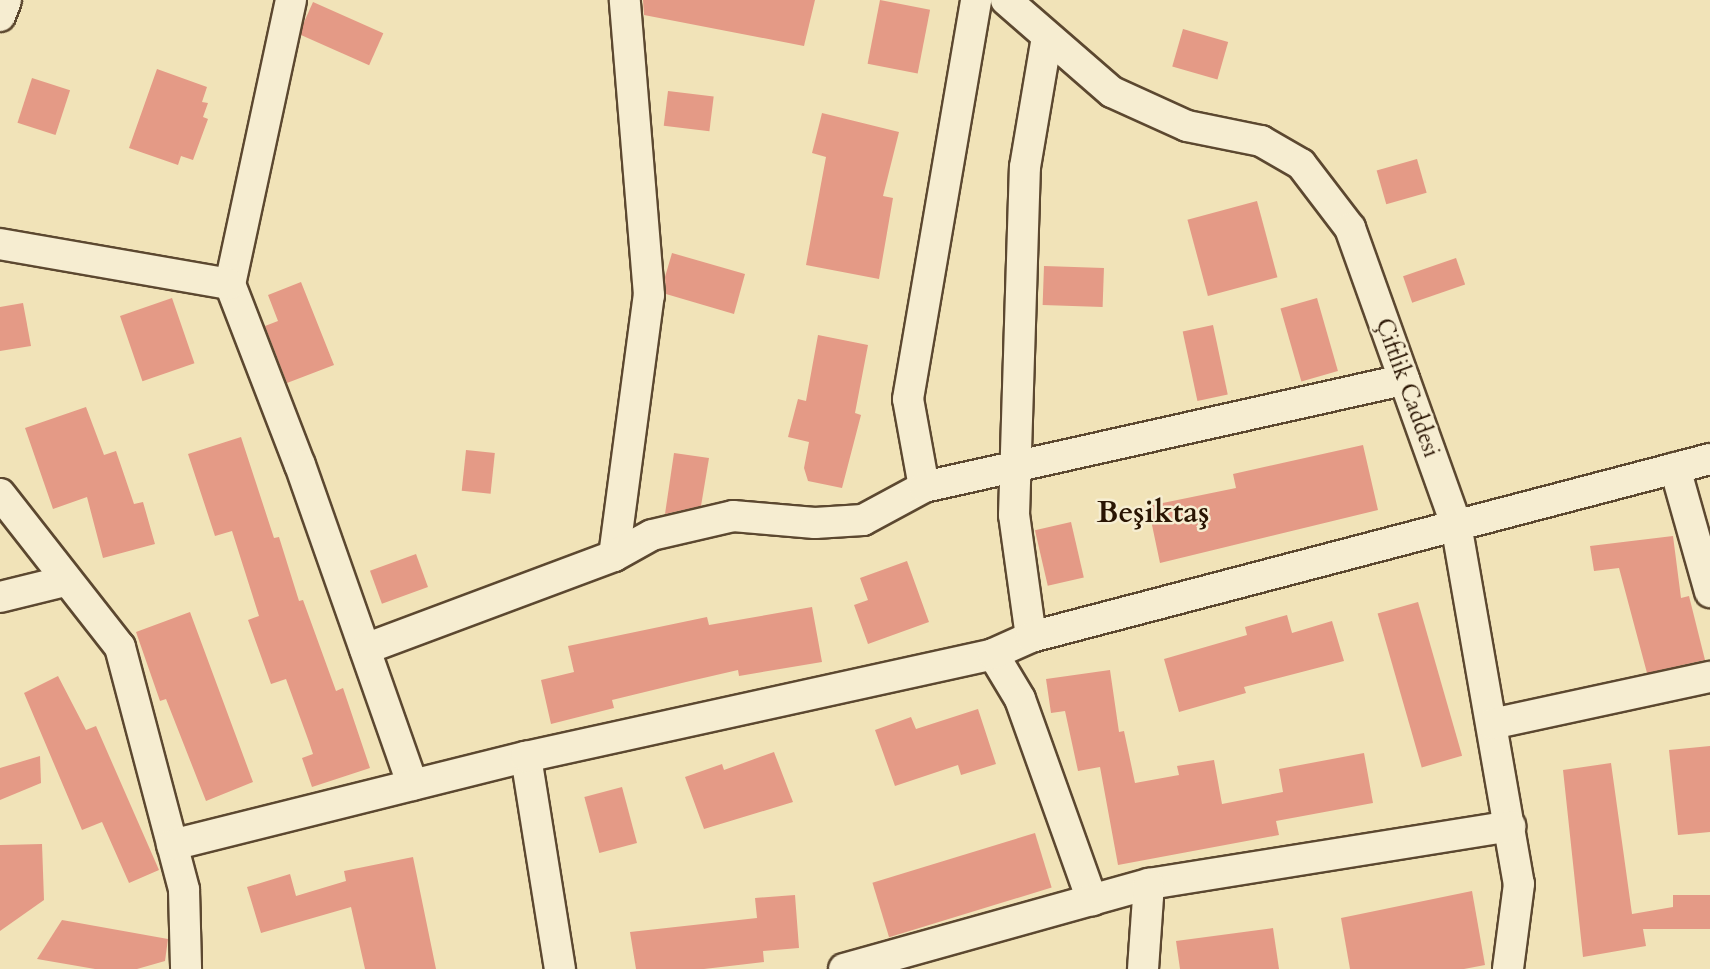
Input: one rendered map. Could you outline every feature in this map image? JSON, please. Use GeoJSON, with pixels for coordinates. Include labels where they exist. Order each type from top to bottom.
{"type":"FeatureCollection","features":[{"type":"Feature","properties":{"kind":"street"},"geometry":{"type":"LineString","coordinates":[[0,16],[6,0]]}},
{"type":"Feature","properties":{"kind":"street"},"geometry":{"type":"LineString","coordinates":[[290,0],[230,284],[413,785]]}},
{"type":"Feature","properties":{"kind":"street"},"geometry":{"type":"LineString","coordinates":[[614,556],[649,295],[625,0]]}},
{"type":"Feature","properties":{"kind":"street"},"geometry":{"type":"LineString","coordinates":[[924,487],[908,399],[976,0]]}},
{"type":"Feature","properties":{"kind":"street","name":"Çiftlik Caddesi"},"geometry":{"type":"LineString","coordinates":[[1006,0],[1112,92],[1187,127],[1261,141],[1301,164],[1350,228],[1456,524],[1519,884],[1508,969]]}},
{"type":"Feature","properties":{"kind":"street"},"geometry":{"type":"LineString","coordinates":[[1031,636],[1014,515],[1025,167],[1047,37]]}},
{"type":"Feature","properties":{"kind":"street"},"geometry":{"type":"LineString","coordinates":[[0,244],[230,284]]}},
{"type":"Feature","properties":{"kind":"street"},"geometry":{"type":"LineString","coordinates":[[365,649],[614,556],[652,535],[733,516],[816,523],[863,520],[924,487],[1017,469],[1404,380]]}},
{"type":"Feature","properties":{"kind":"street"},"geometry":{"type":"LineString","coordinates":[[172,845],[526,757],[993,654],[1031,636],[1710,459]]}},
{"type":"Feature","properties":{"kind":"street"},"geometry":{"type":"LineString","coordinates":[[1675,468],[1710,592]]}},
{"type":"Feature","properties":{"kind":"street"},"geometry":{"type":"LineString","coordinates":[[0,495],[65,581],[120,647],[184,890],[186,969]]}},
{"type":"Feature","properties":{"kind":"street"},"geometry":{"type":"LineString","coordinates":[[0,597],[65,581]]}},
{"type":"Feature","properties":{"kind":"street"},"geometry":{"type":"LineString","coordinates":[[993,654],[1020,699],[1091,900]]}},
{"type":"Feature","properties":{"kind":"street"},"geometry":{"type":"LineString","coordinates":[[1492,724],[1710,677]]}},
{"type":"Feature","properties":{"kind":"street"},"geometry":{"type":"LineString","coordinates":[[526,757],[560,969]]}},
{"type":"Feature","properties":{"kind":"street"},"geometry":{"type":"LineString","coordinates":[[844,969],[1149,884],[1510,825]]}},
{"type":"Feature","properties":{"kind":"street"},"geometry":{"type":"LineString","coordinates":[[1143,969],[1149,884]]}},
{"type":"Feature","properties":{"kind":"building"},"geometry":{"type":"Polygon","coordinates":[[[643,0],[815,0],[804,46],[644,15],[643,0]]]}},
{"type":"Feature","properties":{"kind":"building"},"geometry":{"type":"Polygon","coordinates":[[[880,0],[930,10],[918,74],[868,64],[880,0]]]}},
{"type":"Feature","properties":{"kind":"building"},"geometry":{"type":"Polygon","coordinates":[[[313,2],[383,33],[369,65],[299,34],[313,2]]]}},
{"type":"Feature","properties":{"kind":"building"},"geometry":{"type":"Polygon","coordinates":[[[1183,29],[1228,42],[1217,79],[1172,66],[1183,29]]]}},
{"type":"Feature","properties":{"kind":"building"},"geometry":{"type":"Polygon","coordinates":[[[157,69],[207,87],[202,102],[208,103],[203,117],[208,119],[193,160],[181,156],[178,165],[129,148],[157,69]]]}},
{"type":"Feature","properties":{"kind":"building"},"geometry":{"type":"Polygon","coordinates":[[[32,78],[70,90],[56,135],[17,123],[32,78]]]}},
{"type":"Feature","properties":{"kind":"building"},"geometry":{"type":"Polygon","coordinates":[[[668,91],[714,97],[709,131],[664,126],[668,91]]]}},
{"type":"Feature","properties":{"kind":"building"},"geometry":{"type":"Polygon","coordinates":[[[822,113],[899,132],[883,196],[893,198],[879,279],[806,265],[826,157],[812,153],[822,113]]]}},
{"type":"Feature","properties":{"kind":"building"},"geometry":{"type":"Polygon","coordinates":[[[1417,159],[1427,193],[1386,204],[1377,171],[1417,159]]]}},
{"type":"Feature","properties":{"kind":"building"},"geometry":{"type":"Polygon","coordinates":[[[1257,201],[1277,277],[1208,296],[1187,220],[1257,201]]]}},
{"type":"Feature","properties":{"kind":"building"},"geometry":{"type":"Polygon","coordinates":[[[672,253],[745,274],[734,314],[666,294],[665,277],[672,253]]]}},
{"type":"Feature","properties":{"kind":"building"},"geometry":{"type":"Polygon","coordinates":[[[1456,258],[1465,284],[1412,303],[1403,276],[1456,258]]]}},
{"type":"Feature","properties":{"kind":"building"},"geometry":{"type":"Polygon","coordinates":[[[1044,266],[1104,268],[1103,307],[1043,305],[1044,266]]]}},
{"type":"Feature","properties":{"kind":"building"},"geometry":{"type":"Polygon","coordinates":[[[301,282],[334,365],[287,383],[265,326],[278,321],[268,295],[301,282]]]}},
{"type":"Feature","properties":{"kind":"building"},"geometry":{"type":"Polygon","coordinates":[[[172,298],[194,363],[142,381],[120,316],[172,298]]]}},
{"type":"Feature","properties":{"kind":"building"},"geometry":{"type":"Polygon","coordinates":[[[1317,298],[1338,371],[1301,382],[1280,308],[1317,298]]]}},
{"type":"Feature","properties":{"kind":"building"},"geometry":{"type":"Polygon","coordinates":[[[23,303],[31,346],[0,351],[0,307],[23,303]]]}},
{"type":"Feature","properties":{"kind":"building"},"geometry":{"type":"Polygon","coordinates":[[[1213,325],[1228,394],[1197,401],[1183,331],[1213,325]]]}},
{"type":"Feature","properties":{"kind":"building"},"geometry":{"type":"Polygon","coordinates":[[[818,335],[868,345],[855,413],[861,415],[842,488],[808,481],[804,468],[809,442],[788,437],[798,399],[806,401],[818,335]]]}},
{"type":"Feature","properties":{"kind":"building"},"geometry":{"type":"Polygon","coordinates":[[[86,407],[104,455],[116,451],[134,504],[143,502],[155,544],[103,558],[87,497],[53,509],[25,428],[86,407]]]}},
{"type":"Feature","properties":{"kind":"building"},"geometry":{"type":"Polygon","coordinates":[[[241,437],[274,538],[279,537],[299,601],[303,600],[336,691],[343,688],[370,768],[312,787],[302,758],[313,754],[286,679],[271,684],[248,620],[259,616],[232,531],[215,536],[188,454],[241,437]]]}},
{"type":"Feature","properties":{"kind":"building"},"geometry":{"type":"Polygon","coordinates":[[[1363,445],[1378,510],[1160,563],[1148,506],[1236,488],[1233,474],[1363,445]]]}},
{"type":"Feature","properties":{"kind":"building"},"geometry":{"type":"Polygon","coordinates":[[[466,450],[495,453],[491,494],[462,491],[466,450]]]}},
{"type":"Feature","properties":{"kind":"building"},"geometry":{"type":"Polygon","coordinates":[[[674,453],[709,458],[701,506],[665,514],[674,453]]]}},
{"type":"Feature","properties":{"kind":"building"},"geometry":{"type":"Polygon","coordinates":[[[1071,522],[1084,578],[1048,586],[1035,530],[1071,522]]]}},
{"type":"Feature","properties":{"kind":"building"},"geometry":{"type":"Polygon","coordinates":[[[1673,536],[1681,598],[1689,596],[1705,660],[1647,673],[1619,568],[1594,571],[1590,546],[1673,536]]]}},
{"type":"Feature","properties":{"kind":"building"},"geometry":{"type":"Polygon","coordinates":[[[416,554],[428,587],[382,604],[370,571],[416,554]]]}},
{"type":"Feature","properties":{"kind":"building"},"geometry":{"type":"Polygon","coordinates":[[[907,561],[929,622],[868,644],[854,605],[868,600],[860,578],[907,561]]]}},
{"type":"Feature","properties":{"kind":"building"},"geometry":{"type":"Polygon","coordinates":[[[1418,602],[1462,756],[1422,767],[1378,614],[1418,602]]]}},
{"type":"Feature","properties":{"kind":"building"},"geometry":{"type":"Polygon","coordinates":[[[812,607],[822,662],[739,676],[738,670],[612,700],[614,708],[551,724],[541,680],[574,672],[568,646],[707,617],[709,625],[812,607]]]}},
{"type":"Feature","properties":{"kind":"building"},"geometry":{"type":"Polygon","coordinates":[[[190,612],[253,782],[206,801],[166,699],[160,701],[136,632],[190,612]]]}},
{"type":"Feature","properties":{"kind":"building"},"geometry":{"type":"Polygon","coordinates":[[[1287,615],[1292,633],[1332,621],[1344,661],[1244,687],[1246,693],[1179,712],[1164,659],[1247,635],[1245,627],[1287,615]]]}},
{"type":"Feature","properties":{"kind":"building"},"geometry":{"type":"Polygon","coordinates":[[[1110,670],[1119,732],[1124,731],[1135,783],[1179,775],[1177,766],[1214,760],[1222,804],[1283,792],[1279,769],[1364,753],[1373,803],[1276,821],[1279,835],[1118,865],[1100,767],[1078,771],[1065,711],[1051,713],[1046,679],[1110,670]]]}},
{"type":"Feature","properties":{"kind":"building"},"geometry":{"type":"Polygon","coordinates":[[[58,676],[86,730],[96,726],[159,870],[129,883],[102,822],[82,830],[24,693],[58,676]]]}},
{"type":"Feature","properties":{"kind":"building"},"geometry":{"type":"Polygon","coordinates":[[[978,709],[996,764],[961,775],[958,765],[895,786],[875,730],[911,717],[916,729],[978,709]]]}},
{"type":"Feature","properties":{"kind":"building"},"geometry":{"type":"Polygon","coordinates":[[[1710,746],[1710,832],[1678,835],[1669,750],[1710,746]]]}},
{"type":"Feature","properties":{"kind":"building"},"geometry":{"type":"Polygon","coordinates":[[[774,752],[793,802],[704,829],[685,777],[722,764],[724,770],[774,752]]]}},
{"type":"Feature","properties":{"kind":"building"},"geometry":{"type":"Polygon","coordinates":[[[40,756],[41,783],[0,800],[0,768],[40,756]]]}},
{"type":"Feature","properties":{"kind":"building"},"geometry":{"type":"Polygon","coordinates":[[[1611,763],[1632,914],[1673,907],[1673,895],[1710,895],[1710,929],[1643,929],[1646,946],[1583,957],[1563,770],[1611,763]]]}},
{"type":"Feature","properties":{"kind":"building"},"geometry":{"type":"Polygon","coordinates":[[[622,787],[637,843],[599,853],[584,797],[622,787]]]}},
{"type":"Feature","properties":{"kind":"building"},"geometry":{"type":"Polygon","coordinates":[[[1035,833],[1052,888],[889,937],[872,883],[1035,833]]]}},
{"type":"Feature","properties":{"kind":"building"},"geometry":{"type":"Polygon","coordinates":[[[42,844],[44,900],[0,931],[0,845],[42,844]]]}},
{"type":"Feature","properties":{"kind":"building"},"geometry":{"type":"Polygon","coordinates":[[[413,857],[436,969],[365,969],[351,907],[261,933],[247,887],[290,874],[296,896],[346,881],[344,871],[413,857]]]}},
{"type":"Feature","properties":{"kind":"building"},"geometry":{"type":"Polygon","coordinates":[[[1472,891],[1485,965],[1464,969],[1350,969],[1341,918],[1472,891]]]}},
{"type":"Feature","properties":{"kind":"building"},"geometry":{"type":"Polygon","coordinates":[[[795,895],[799,948],[763,951],[764,962],[704,969],[636,969],[630,932],[757,918],[755,898],[795,895]]]}},
{"type":"Feature","properties":{"kind":"building"},"geometry":{"type":"Polygon","coordinates":[[[62,920],[168,939],[165,961],[137,969],[95,969],[37,959],[62,920]]]}},
{"type":"Feature","properties":{"kind":"building"},"geometry":{"type":"Polygon","coordinates":[[[1273,928],[1279,969],[1180,969],[1176,941],[1273,928]]]}},
{"type":"Feature","properties":{"kind":"district","name":"Beşiktaş"},"geometry":{"type":"Point","coordinates":[1153,513]}}]}
